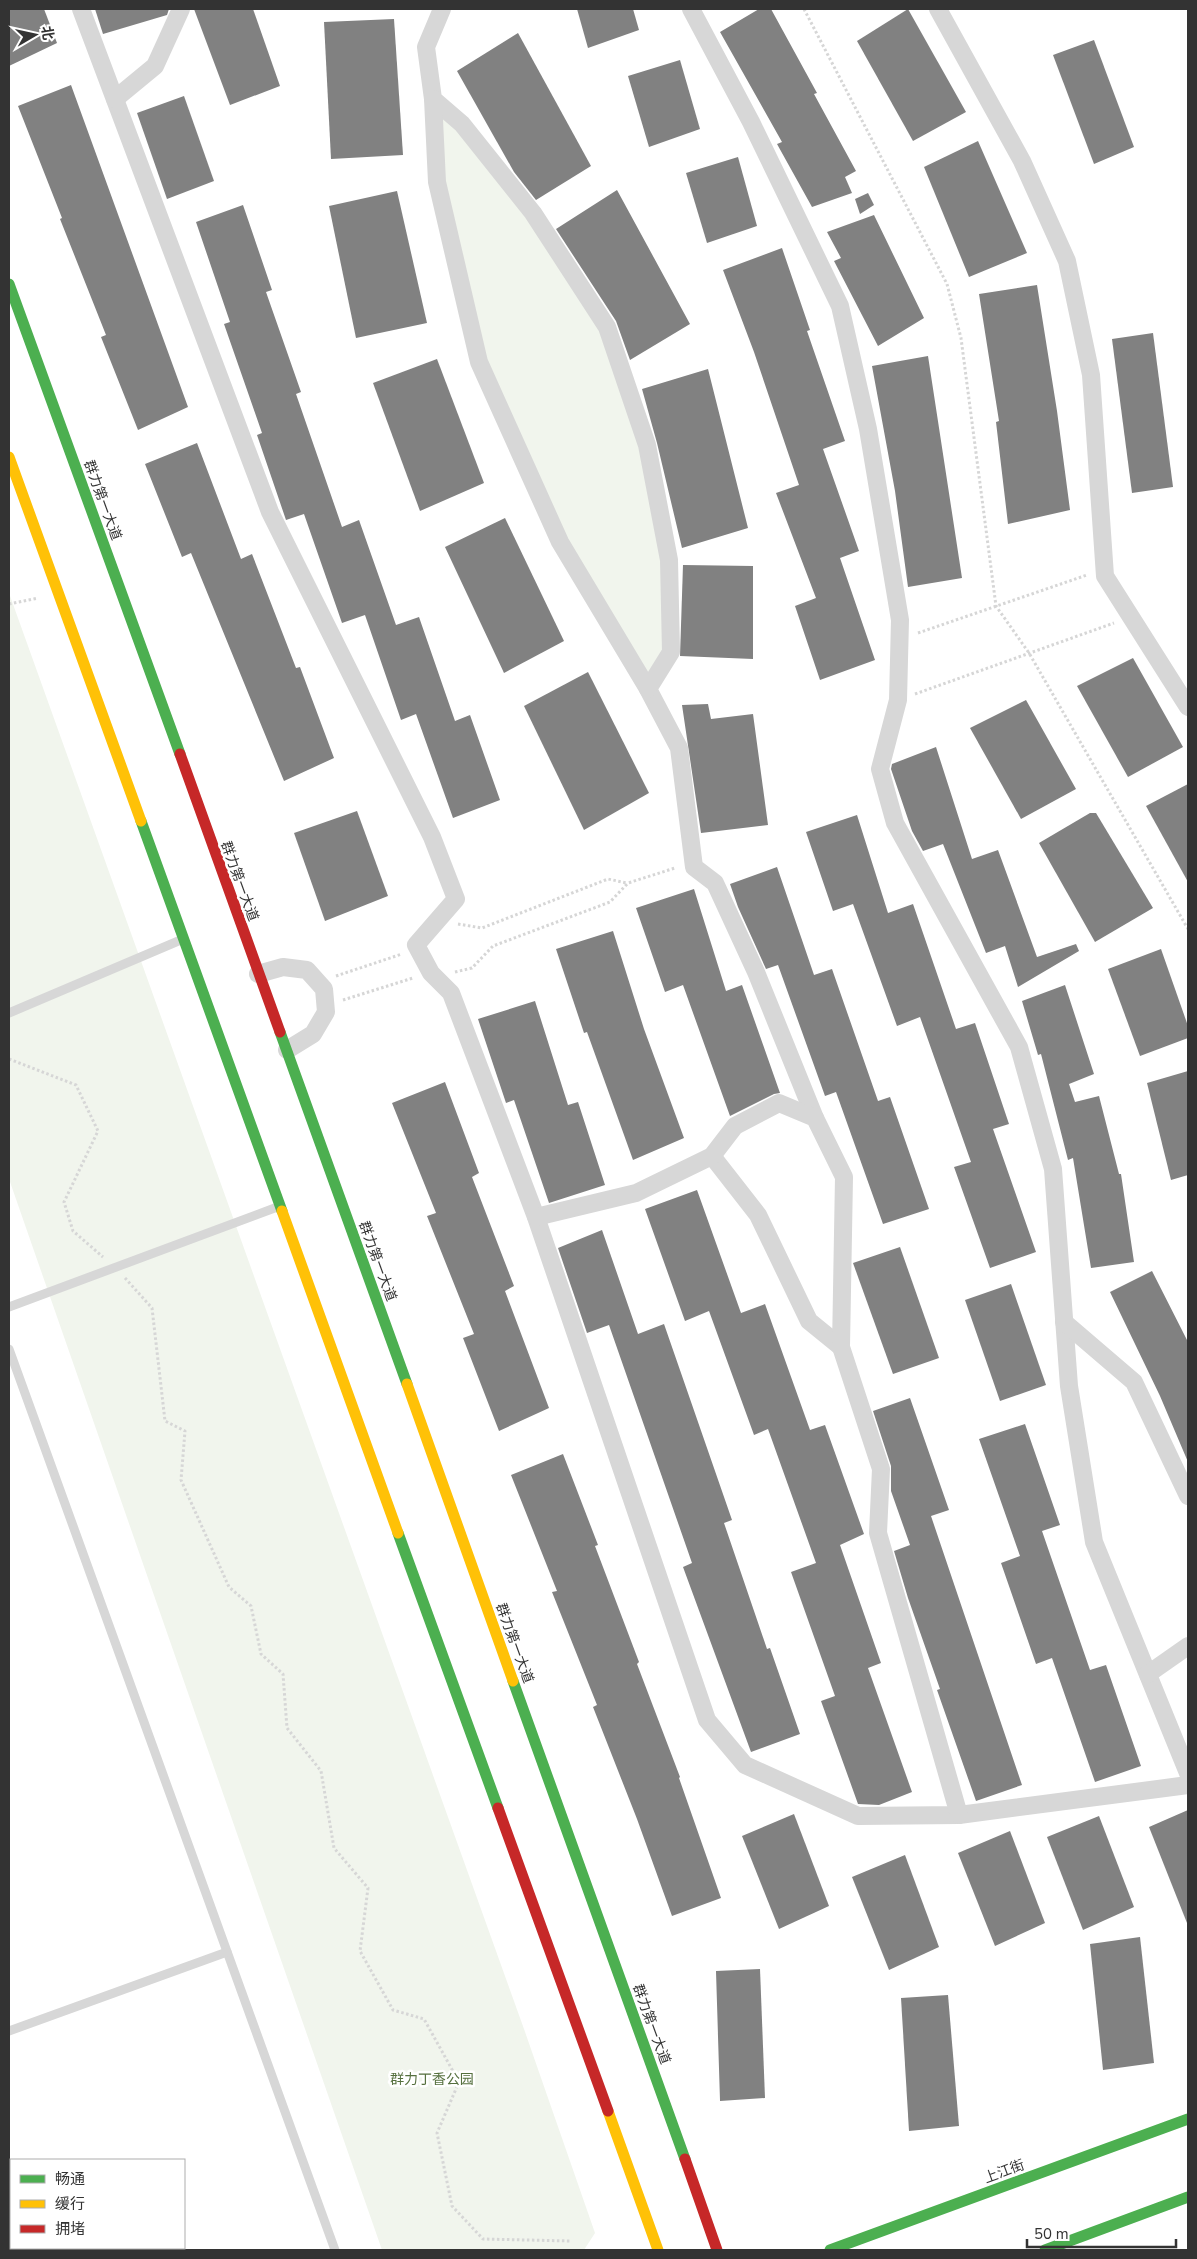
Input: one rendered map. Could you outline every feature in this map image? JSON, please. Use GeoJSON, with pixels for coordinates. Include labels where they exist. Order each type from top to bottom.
{"type":"FeatureCollection","features":[{"type":"Feature","properties":{"kind":"main road","name":"群力第一大道"},"geometry":{"type":"LineString","coordinates":[[9,284],[287,1050],[717,2250]]}},
{"type":"Feature","properties":{"kind":"main road"},"geometry":{"type":"LineString","coordinates":[[9,456],[658,2250]]}},
{"type":"Feature","properties":{"kind":"main road","name":"上江街"},"geometry":{"type":"LineString","coordinates":[[830,2250],[1188,2119]]}},
{"type":"Feature","properties":{"kind":"main road"},"geometry":{"type":"LineString","coordinates":[[1045,2250],[1188,2198]]}},
{"type":"Feature","properties":{"kind":"street"},"geometry":{"type":"LineString","coordinates":[[82,9],[270,512],[432,837],[456,899],[416,945],[431,973],[452,993],[536,1217],[707,1720],[745,1765],[858,1816],[959,1815],[1188,1786]]}},
{"type":"Feature","properties":{"kind":"street"},"geometry":{"type":"LineString","coordinates":[[115,99],[156,66],[181,9]]}},
{"type":"Feature","properties":{"kind":"street"},"geometry":{"type":"LineString","coordinates":[[442,9],[426,47],[433,99],[437,182],[479,362],[560,542],[648,689],[678,748],[694,867],[715,883],[756,972],[815,1118],[844,1177],[841,1347],[881,1469],[878,1533],[959,1815]]}},
{"type":"Feature","properties":{"kind":"street"},"geometry":{"type":"LineString","coordinates":[[691,9],[752,122],[840,306],[868,429],[900,620],[898,700],[880,769],[895,823],[1019,1047],[1053,1168],[1069,1386],[1094,1542],[1188,1773]]}},
{"type":"Feature","properties":{"kind":"street"},"geometry":{"type":"LineString","coordinates":[[938,9],[1022,161],[1067,261],[1091,375],[1105,576],[1188,707]]}},
{"type":"Feature","properties":{"kind":"street"},"geometry":{"type":"LineString","coordinates":[[433,99],[462,124],[533,213],[608,327],[647,445],[669,560],[671,652],[648,689]]}},
{"type":"Feature","properties":{"kind":"street"},"geometry":{"type":"LineString","coordinates":[[258,974],[283,967],[307,970],[324,989],[326,1012],[313,1034],[287,1050]]}},
{"type":"Feature","properties":{"kind":"street"},"geometry":{"type":"LineString","coordinates":[[536,1217],[636,1193],[712,1156],[735,1126],[779,1103],[815,1118]]}},
{"type":"Feature","properties":{"kind":"street"},"geometry":{"type":"LineString","coordinates":[[712,1156],[758,1215],[809,1321],[841,1347]]}},
{"type":"Feature","properties":{"kind":"street"},"geometry":{"type":"LineString","coordinates":[[1064,1322],[1134,1382],[1188,1496]]}},
{"type":"Feature","properties":{"kind":"street"},"geometry":{"type":"LineString","coordinates":[[1148,1674],[1188,1646]]}},
{"type":"Feature","properties":{"kind":"lane"},"geometry":{"type":"LineString","coordinates":[[9,1013],[183,938]]}},
{"type":"Feature","properties":{"kind":"lane"},"geometry":{"type":"LineString","coordinates":[[9,1307],[280,1206]]}},
{"type":"Feature","properties":{"kind":"lane"},"geometry":{"type":"LineString","coordinates":[[9,1349],[335,2250]]}},
{"type":"Feature","properties":{"kind":"lane"},"geometry":{"type":"LineString","coordinates":[[9,2031],[227,1952]]}},
{"type":"Feature","properties":{"kind":"path"},"geometry":{"type":"LineString","coordinates":[[804,9],[948,284],[961,338],[996,606],[1029,654],[1188,929]]}},
{"type":"Feature","properties":{"kind":"path"},"geometry":{"type":"LineString","coordinates":[[899,639],[1104,569]]}},
{"type":"Feature","properties":{"kind":"path"},"geometry":{"type":"LineString","coordinates":[[9,604],[59,594]]}},
{"type":"Feature","properties":{"kind":"path"},"geometry":{"type":"LineString","coordinates":[[898,700],[1131,617]]}},
{"type":"Feature","properties":{"kind":"path"},"geometry":{"type":"LineString","coordinates":[[325,1006],[431,973],[446,975],[472,968],[493,946],[610,902],[628,883],[672,868],[694,867]]}},
{"type":"Feature","properties":{"kind":"path"},"geometry":{"type":"LineString","coordinates":[[449,924],[457,923],[482,928],[608,879],[628,883]]}},
{"type":"Feature","properties":{"kind":"path"},"geometry":{"type":"LineString","coordinates":[[318,982],[409,951],[416,945]]}},
{"type":"Feature","properties":{"kind":"path"},"geometry":{"type":"LineString","coordinates":[[9,1059],[76,1085],[98,1132],[64,1202],[73,1232],[116,1267],[152,1308],[165,1421],[185,1431],[182,1480],[229,1587],[251,1606],[262,1654],[283,1674],[287,1728],[321,1771],[334,1848],[368,1888],[360,1952],[393,2010],[424,2019],[459,2082],[437,2133],[452,2206],[483,2239],[570,2242]]}},
{"type":"Feature","properties":{"kind":"green space"},"geometry":{"type":"Polygon","coordinates":[[[433,99],[462,124],[607,327],[669,560],[671,652],[648,689],[560,542],[479,362],[437,182],[433,99]]]}},
{"type":"Feature","properties":{"kind":"green space","name":"群力丁香公园"},"geometry":{"type":"Polygon","coordinates":[[[9,593],[524,2029],[595,2233],[584,2250],[382,2250],[9,1179],[9,593]]]}},
{"type":"Feature","properties":{"kind":"building"},"geometry":{"type":"Polygon","coordinates":[[[9,9],[44,9],[57,43],[9,66],[9,9]]]}},
{"type":"Feature","properties":{"kind":"building"},"geometry":{"type":"Polygon","coordinates":[[[95,9],[169,9],[167,15],[103,34],[95,9]]]}},
{"type":"Feature","properties":{"kind":"building"},"geometry":{"type":"Polygon","coordinates":[[[194,9],[253,9],[280,86],[230,105],[194,9]]]}},
{"type":"Feature","properties":{"kind":"building"},"geometry":{"type":"Polygon","coordinates":[[[577,9],[633,9],[639,30],[588,48],[577,9]]]}},
{"type":"Feature","properties":{"kind":"building"},"geometry":{"type":"Polygon","coordinates":[[[759,9],[771,9],[817,93],[814,94],[856,171],[845,177],[852,193],[812,207],[777,144],[782,142],[720,32],[759,9]]]}},
{"type":"Feature","properties":{"kind":"building"},"geometry":{"type":"Polygon","coordinates":[[[908,9],[966,112],[913,141],[857,41],[908,9]]]}},
{"type":"Feature","properties":{"kind":"building"},"geometry":{"type":"Polygon","coordinates":[[[394,19],[403,155],[331,159],[324,22],[394,19]]]}},
{"type":"Feature","properties":{"kind":"building"},"geometry":{"type":"Polygon","coordinates":[[[518,33],[591,166],[536,200],[514,172],[457,71],[518,33]]]}},
{"type":"Feature","properties":{"kind":"building"},"geometry":{"type":"Polygon","coordinates":[[[1094,40],[1134,147],[1094,164],[1053,55],[1094,40]]]}},
{"type":"Feature","properties":{"kind":"building"},"geometry":{"type":"Polygon","coordinates":[[[680,60],[700,129],[649,147],[628,76],[680,60]]]}},
{"type":"Feature","properties":{"kind":"building"},"geometry":{"type":"Polygon","coordinates":[[[71,85],[188,407],[138,430],[101,337],[106,335],[18,106],[71,85]]]}},
{"type":"Feature","properties":{"kind":"building"},"geometry":{"type":"Polygon","coordinates":[[[184,96],[214,181],[167,199],[137,113],[184,96]]]}},
{"type":"Feature","properties":{"kind":"building"},"geometry":{"type":"Polygon","coordinates":[[[978,141],[1027,253],[969,277],[924,167],[978,141]]]}},
{"type":"Feature","properties":{"kind":"building"},"geometry":{"type":"Polygon","coordinates":[[[738,157],[757,226],[707,243],[686,173],[738,157]]]}},
{"type":"Feature","properties":{"kind":"building"},"geometry":{"type":"Polygon","coordinates":[[[617,190],[690,324],[630,360],[616,321],[556,229],[617,190]]]}},
{"type":"Feature","properties":{"kind":"building"},"geometry":{"type":"Polygon","coordinates":[[[397,191],[427,323],[356,338],[329,206],[397,191]]]}},
{"type":"Feature","properties":{"kind":"building"},"geometry":{"type":"Polygon","coordinates":[[[868,193],[874,205],[860,214],[855,199],[868,193]]]}},
{"type":"Feature","properties":{"kind":"building"},"geometry":{"type":"Polygon","coordinates":[[[243,205],[272,290],[266,292],[301,392],[296,394],[342,527],[359,520],[396,625],[419,617],[455,721],[470,715],[500,800],[453,818],[416,714],[401,720],[365,615],[342,623],[304,514],[286,520],[257,435],[262,433],[224,324],[230,322],[196,222],[243,205]]]}},
{"type":"Feature","properties":{"kind":"building"},"geometry":{"type":"Polygon","coordinates":[[[874,215],[924,318],[878,346],[834,261],[841,258],[827,232],[874,215]]]}},
{"type":"Feature","properties":{"kind":"building"},"geometry":{"type":"Polygon","coordinates":[[[782,248],[810,330],[807,331],[845,441],[823,449],[859,551],[840,558],[875,660],[820,680],[795,606],[816,598],[776,493],[799,485],[754,352],[723,270],[782,248]]]}},
{"type":"Feature","properties":{"kind":"building"},"geometry":{"type":"Polygon","coordinates":[[[1037,285],[1057,411],[1070,510],[1008,524],[996,422],[999,421],[979,294],[1037,285]]]}},
{"type":"Feature","properties":{"kind":"building"},"geometry":{"type":"Polygon","coordinates":[[[1153,333],[1173,487],[1132,493],[1112,339],[1153,333]]]}},
{"type":"Feature","properties":{"kind":"building"},"geometry":{"type":"Polygon","coordinates":[[[928,356],[962,578],[908,587],[895,491],[872,366],[928,356]]]}},
{"type":"Feature","properties":{"kind":"building"},"geometry":{"type":"Polygon","coordinates":[[[437,359],[484,483],[420,511],[373,383],[437,359]]]}},
{"type":"Feature","properties":{"kind":"building"},"geometry":{"type":"Polygon","coordinates":[[[708,369],[748,528],[682,548],[642,389],[708,369]]]}},
{"type":"Feature","properties":{"kind":"building"},"geometry":{"type":"Polygon","coordinates":[[[197,443],[241,559],[252,554],[296,668],[300,667],[334,758],[284,781],[191,553],[182,557],[145,464],[197,443]]]}},
{"type":"Feature","properties":{"kind":"building"},"geometry":{"type":"Polygon","coordinates":[[[505,518],[564,641],[504,673],[445,547],[505,518]]]}},
{"type":"Feature","properties":{"kind":"building"},"geometry":{"type":"Polygon","coordinates":[[[683,565],[753,566],[753,659],[680,656],[683,565]]]}},
{"type":"Feature","properties":{"kind":"building"},"geometry":{"type":"Polygon","coordinates":[[[1133,658],[1183,747],[1128,777],[1077,686],[1133,658]]]}},
{"type":"Feature","properties":{"kind":"building"},"geometry":{"type":"Polygon","coordinates":[[[588,672],[649,793],[584,830],[524,706],[588,672]]]}},
{"type":"Feature","properties":{"kind":"building"},"geometry":{"type":"Polygon","coordinates":[[[1026,700],[1076,789],[1021,819],[970,728],[1026,700]]]}},
{"type":"Feature","properties":{"kind":"building"},"geometry":{"type":"Polygon","coordinates":[[[708,704],[711,719],[753,714],[768,825],[701,833],[682,705],[708,704]]]}},
{"type":"Feature","properties":{"kind":"building"},"geometry":{"type":"Polygon","coordinates":[[[936,747],[972,859],[998,850],[1037,957],[1076,944],[1079,951],[1018,987],[1005,946],[986,953],[943,844],[923,851],[912,831],[891,769],[892,764],[936,747]]]}},
{"type":"Feature","properties":{"kind":"building"},"geometry":{"type":"Polygon","coordinates":[[[1188,784],[1188,882],[1146,806],[1188,784]]]}},
{"type":"Feature","properties":{"kind":"building"},"geometry":{"type":"Polygon","coordinates":[[[357,811],[388,896],[325,921],[294,833],[357,811]]]}},
{"type":"Feature","properties":{"kind":"building"},"geometry":{"type":"Polygon","coordinates":[[[1090,813],[1096,813],[1153,908],[1095,942],[1039,843],[1090,813]]]}},
{"type":"Feature","properties":{"kind":"building"},"geometry":{"type":"Polygon","coordinates":[[[857,815],[888,913],[913,904],[956,1029],[975,1023],[1009,1124],[993,1129],[1036,1252],[990,1268],[954,1167],[971,1162],[920,1017],[897,1026],[853,904],[833,911],[806,832],[857,815]]]}},
{"type":"Feature","properties":{"kind":"building"},"geometry":{"type":"Polygon","coordinates":[[[777,867],[814,975],[832,969],[878,1101],[890,1097],[929,1209],[883,1224],[836,1092],[825,1096],[778,965],[766,969],[738,907],[730,884],[777,867]]]}},
{"type":"Feature","properties":{"kind":"building"},"geometry":{"type":"Polygon","coordinates":[[[694,889],[726,991],[742,985],[780,1093],[774,1094],[730,1116],[683,985],[665,992],[636,908],[694,889]]]}},
{"type":"Feature","properties":{"kind":"building"},"geometry":{"type":"Polygon","coordinates":[[[613,931],[644,1029],[684,1138],[633,1160],[587,1032],[584,1033],[556,949],[613,931]]]}},
{"type":"Feature","properties":{"kind":"building"},"geometry":{"type":"Polygon","coordinates":[[[1161,949],[1188,1026],[1188,1038],[1140,1056],[1108,969],[1161,949]]]}},
{"type":"Feature","properties":{"kind":"building"},"geometry":{"type":"Polygon","coordinates":[[[1065,985],[1094,1074],[1069,1084],[1075,1102],[1099,1096],[1119,1174],[1121,1174],[1134,1262],[1091,1268],[1073,1158],[1068,1160],[1041,1054],[1038,1055],[1022,1001],[1065,985]]]}},
{"type":"Feature","properties":{"kind":"building"},"geometry":{"type":"Polygon","coordinates":[[[535,1001],[568,1105],[578,1102],[605,1185],[549,1203],[514,1100],[506,1103],[478,1019],[535,1001]]]}},
{"type":"Feature","properties":{"kind":"building"},"geometry":{"type":"Polygon","coordinates":[[[1188,1071],[1188,1175],[1171,1180],[1147,1083],[1188,1071]]]}},
{"type":"Feature","properties":{"kind":"building"},"geometry":{"type":"Polygon","coordinates":[[[445,1082],[479,1173],[472,1177],[514,1286],[505,1291],[549,1408],[499,1431],[463,1338],[474,1334],[427,1216],[436,1213],[392,1103],[445,1082]]]}},
{"type":"Feature","properties":{"kind":"building"},"geometry":{"type":"Polygon","coordinates":[[[697,1190],[741,1313],[765,1304],[810,1430],[825,1425],[864,1534],[840,1545],[881,1663],[868,1668],[912,1792],[879,1805],[858,1804],[821,1701],[835,1696],[791,1572],[816,1563],[768,1429],[754,1435],[709,1311],[685,1321],[645,1209],[697,1190]]]}},
{"type":"Feature","properties":{"kind":"building"},"geometry":{"type":"Polygon","coordinates":[[[602,1230],[638,1334],[664,1324],[732,1520],[724,1523],[767,1649],[770,1648],[800,1734],[751,1752],[683,1567],[692,1563],[609,1325],[587,1333],[558,1248],[602,1230]]]}},
{"type":"Feature","properties":{"kind":"building"},"geometry":{"type":"Polygon","coordinates":[[[900,1247],[939,1358],[893,1374],[853,1263],[900,1247]]]}},
{"type":"Feature","properties":{"kind":"building"},"geometry":{"type":"Polygon","coordinates":[[[1152,1271],[1188,1342],[1188,1462],[1160,1396],[1110,1292],[1152,1271]]]}},
{"type":"Feature","properties":{"kind":"building"},"geometry":{"type":"Polygon","coordinates":[[[1011,1284],[1046,1385],[1000,1401],[965,1300],[1011,1284]]]}},
{"type":"Feature","properties":{"kind":"building"},"geometry":{"type":"Polygon","coordinates":[[[910,1398],[949,1510],[931,1516],[1022,1785],[976,1801],[937,1690],[940,1689],[908,1598],[894,1551],[910,1545],[891,1491],[891,1466],[873,1411],[910,1398]]]}},
{"type":"Feature","properties":{"kind":"building"},"geometry":{"type":"Polygon","coordinates":[[[1025,1424],[1060,1525],[1042,1531],[1090,1670],[1106,1665],[1141,1766],[1095,1782],[1052,1658],[1036,1664],[1001,1563],[1020,1556],[979,1439],[1025,1424]]]}},
{"type":"Feature","properties":{"kind":"building"},"geometry":{"type":"Polygon","coordinates":[[[563,1454],[598,1545],[595,1546],[639,1662],[637,1664],[680,1777],[721,1898],[672,1916],[637,1819],[593,1707],[597,1705],[552,1592],[557,1591],[511,1475],[563,1454]]]}},
{"type":"Feature","properties":{"kind":"building"},"geometry":{"type":"Polygon","coordinates":[[[1188,1810],[1188,1923],[1187,1923],[1149,1827],[1188,1810]]]}},
{"type":"Feature","properties":{"kind":"building"},"geometry":{"type":"Polygon","coordinates":[[[794,1814],[829,1906],[779,1929],[742,1836],[794,1814]]]}},
{"type":"Feature","properties":{"kind":"building"},"geometry":{"type":"Polygon","coordinates":[[[1099,1816],[1134,1907],[1083,1930],[1047,1837],[1099,1816]]]}},
{"type":"Feature","properties":{"kind":"building"},"geometry":{"type":"Polygon","coordinates":[[[1010,1831],[1045,1923],[995,1946],[958,1853],[1010,1831]]]}},
{"type":"Feature","properties":{"kind":"building"},"geometry":{"type":"Polygon","coordinates":[[[905,1855],[939,1947],[889,1970],[852,1877],[905,1855]]]}},
{"type":"Feature","properties":{"kind":"building"},"geometry":{"type":"Polygon","coordinates":[[[1140,1937],[1154,2063],[1103,2070],[1090,1944],[1140,1937]]]}},
{"type":"Feature","properties":{"kind":"building"},"geometry":{"type":"Polygon","coordinates":[[[760,1969],[765,2098],[720,2101],[716,1971],[760,1969]]]}},
{"type":"Feature","properties":{"kind":"building"},"geometry":{"type":"Polygon","coordinates":[[[948,1995],[959,2126],[909,2131],[901,1998],[948,1995]]]}},
{"type":"Feature","properties":{"kind":"traffic: fast"},"geometry":{"type":"LineString","coordinates":[[9,284],[180,754]]}},
{"type":"Feature","properties":{"kind":"traffic: fast"},"geometry":{"type":"LineString","coordinates":[[141,821],[282,1211]]}},
{"type":"Feature","properties":{"kind":"traffic: fast"},"geometry":{"type":"LineString","coordinates":[[280,1032],[407,1384]]}},
{"type":"Feature","properties":{"kind":"traffic: fast"},"geometry":{"type":"LineString","coordinates":[[398,1533],[498,1808]]}},
{"type":"Feature","properties":{"kind":"traffic: fast"},"geometry":{"type":"LineString","coordinates":[[513,1681],[685,2159]]}},
{"type":"Feature","properties":{"kind":"traffic: fast"},"geometry":{"type":"LineString","coordinates":[[830,2250],[1188,2119]]}},
{"type":"Feature","properties":{"kind":"traffic: fast"},"geometry":{"type":"LineString","coordinates":[[1045,2250],[1188,2197]]}},
{"type":"Feature","properties":{"kind":"traffic: slow"},"geometry":{"type":"LineString","coordinates":[[9,457],[141,821]]}},
{"type":"Feature","properties":{"kind":"traffic: slow"},"geometry":{"type":"LineString","coordinates":[[282,1211],[398,1533]]}},
{"type":"Feature","properties":{"kind":"traffic: slow"},"geometry":{"type":"LineString","coordinates":[[407,1384],[513,1681]]}},
{"type":"Feature","properties":{"kind":"traffic: slow"},"geometry":{"type":"LineString","coordinates":[[608,2111],[658,2250]]}},
{"type":"Feature","properties":{"kind":"traffic: jam"},"geometry":{"type":"LineString","coordinates":[[180,754],[280,1032]]}},
{"type":"Feature","properties":{"kind":"traffic: jam"},"geometry":{"type":"LineString","coordinates":[[498,1808],[608,2111]]}},
{"type":"Feature","properties":{"kind":"traffic: jam"},"geometry":{"type":"LineString","coordinates":[[685,2159],[717,2250]]}}]}
